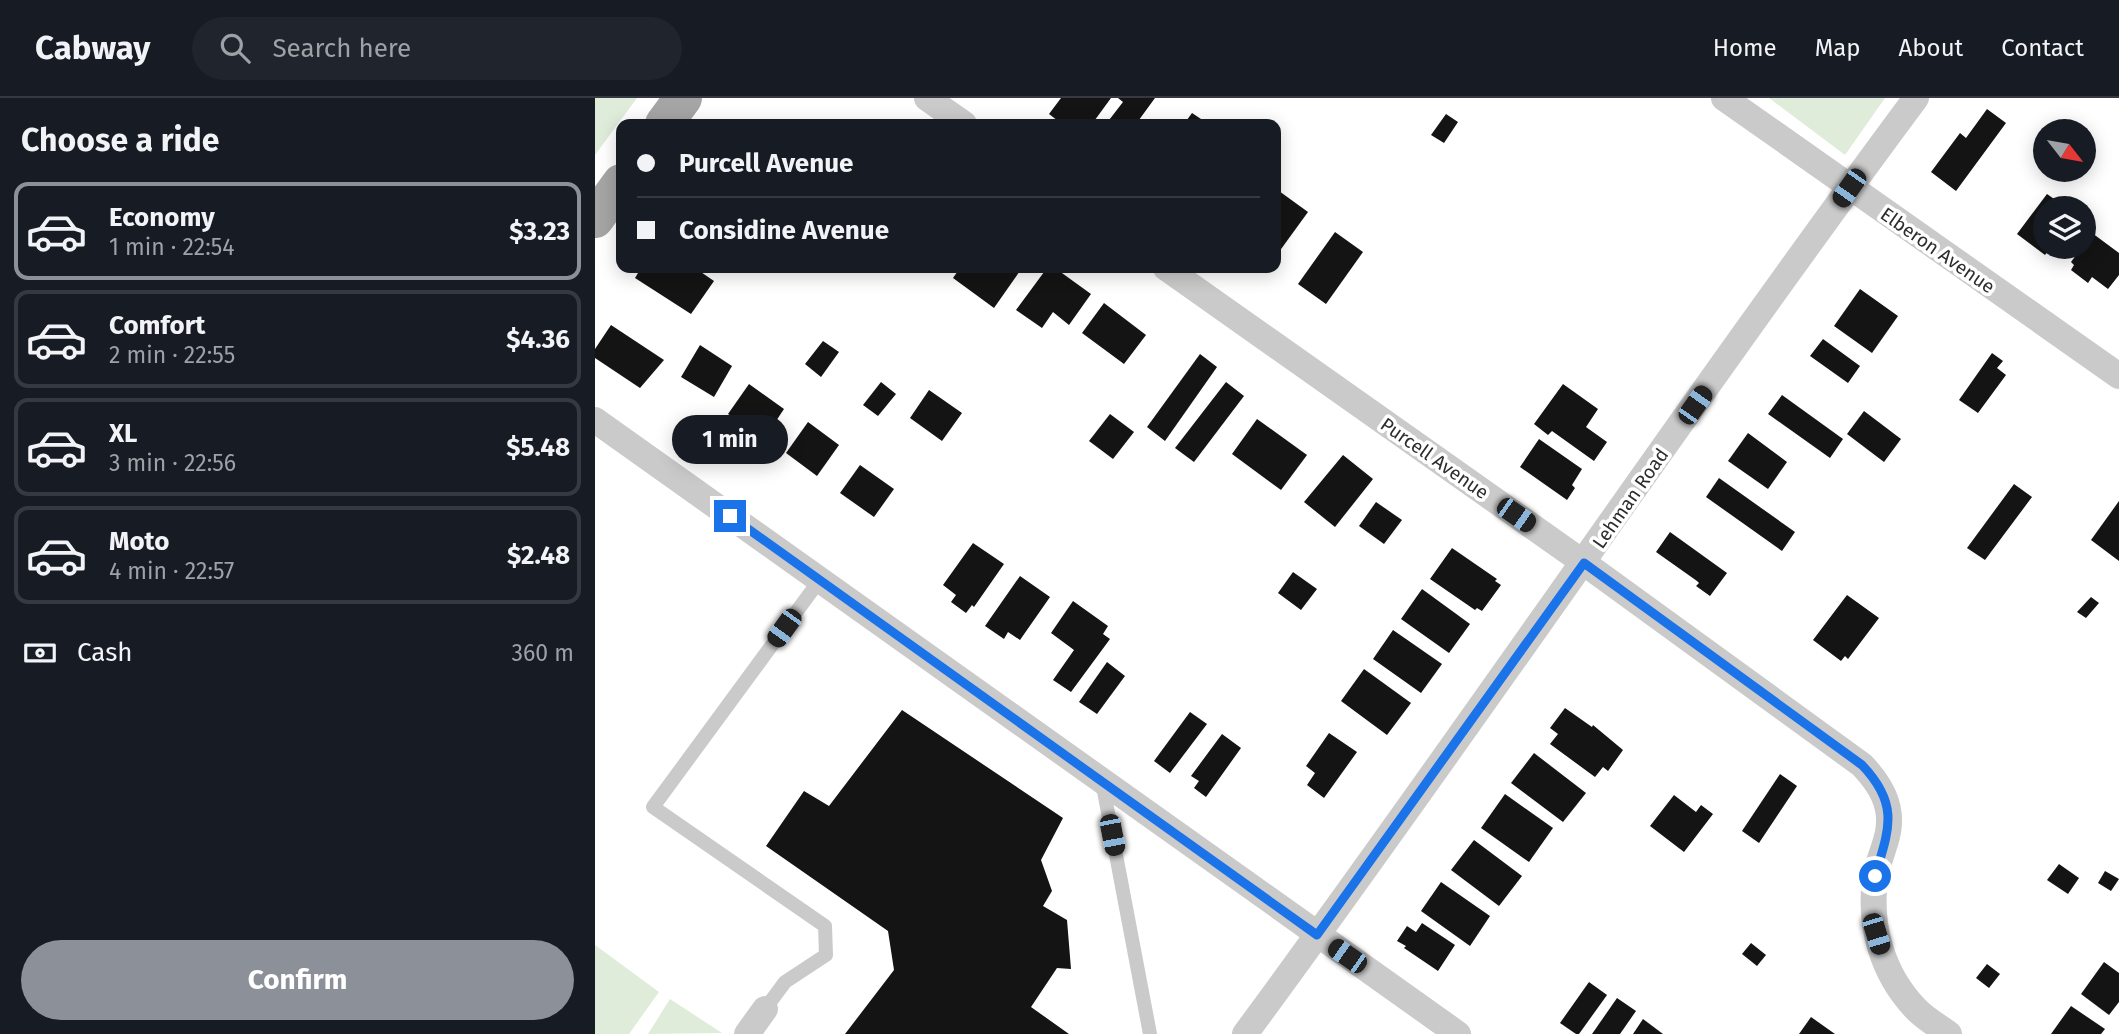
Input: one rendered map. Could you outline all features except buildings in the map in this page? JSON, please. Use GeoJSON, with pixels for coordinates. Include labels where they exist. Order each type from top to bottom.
{"type":"FeatureCollection","features":[{"type":"Feature","properties":{"kind":"main road"},"geometry":{"type":"LineString","coordinates":[[668,119],[683,98]]}},
{"type":"Feature","properties":{"kind":"main road"},"geometry":{"type":"LineString","coordinates":[[595,219],[616,190]]}},
{"type":"Feature","properties":{"kind":"street"},"geometry":{"type":"LineString","coordinates":[[927,98],[957,119]]}},
{"type":"Feature","properties":{"kind":"street","name":"Elberon Avenue"},"geometry":{"type":"LineString","coordinates":[[1724,98],[2119,376]]}},
{"type":"Feature","properties":{"kind":"street","name":"Lehman Road"},"geometry":{"type":"LineString","coordinates":[[1245,1034],[1916,98]]}},
{"type":"Feature","properties":{"kind":"street","name":"Purcell Avenue"},"geometry":{"type":"LineString","coordinates":[[1173,273],[1584,563],[1862,765],[1884,794],[1889,812],[1888,831],[1875,876],[1873,905],[1876,934],[1885,962],[1898,987],[1916,1010],[1949,1034]]}},
{"type":"Feature","properties":{"kind":"street"},"geometry":{"type":"LineString","coordinates":[[595,420],[1458,1034]]}},
{"type":"Feature","properties":{"kind":"street"},"geometry":{"type":"LineString","coordinates":[[747,1034],[765,1009]]}},
{"type":"Feature","properties":{"kind":"lane"},"geometry":{"type":"LineString","coordinates":[[765,1009],[785,982],[826,956],[825,926],[653,807],[820,580]]}},
{"type":"Feature","properties":{"kind":"lane"},"geometry":{"type":"LineString","coordinates":[[1102,782],[1150,1034]]}},
{"type":"Feature","properties":{"kind":"green space"},"geometry":{"type":"Polygon","coordinates":[[[595,98],[637,98],[622,119],[616,119],[616,126],[595,155],[595,98]]]}},
{"type":"Feature","properties":{"kind":"green space"},"geometry":{"type":"Polygon","coordinates":[[[1769,98],[1885,98],[1845,155],[1769,98]]]}},
{"type":"Feature","properties":{"kind":"green space"},"geometry":{"type":"Polygon","coordinates":[[[595,945],[659,992],[629,1034],[595,1034],[595,945]]]}},
{"type":"Feature","properties":{"kind":"green space"},"geometry":{"type":"Polygon","coordinates":[[[670,999],[722,1033],[648,1034],[670,999]]]}},
{"type":"Feature","properties":{"kind":"route"},"geometry":{"type":"LineString","coordinates":[[730,516],[1317,935],[1584,563],[1862,765],[1884,794],[1889,812],[1888,831],[1875,876]]}}]}
